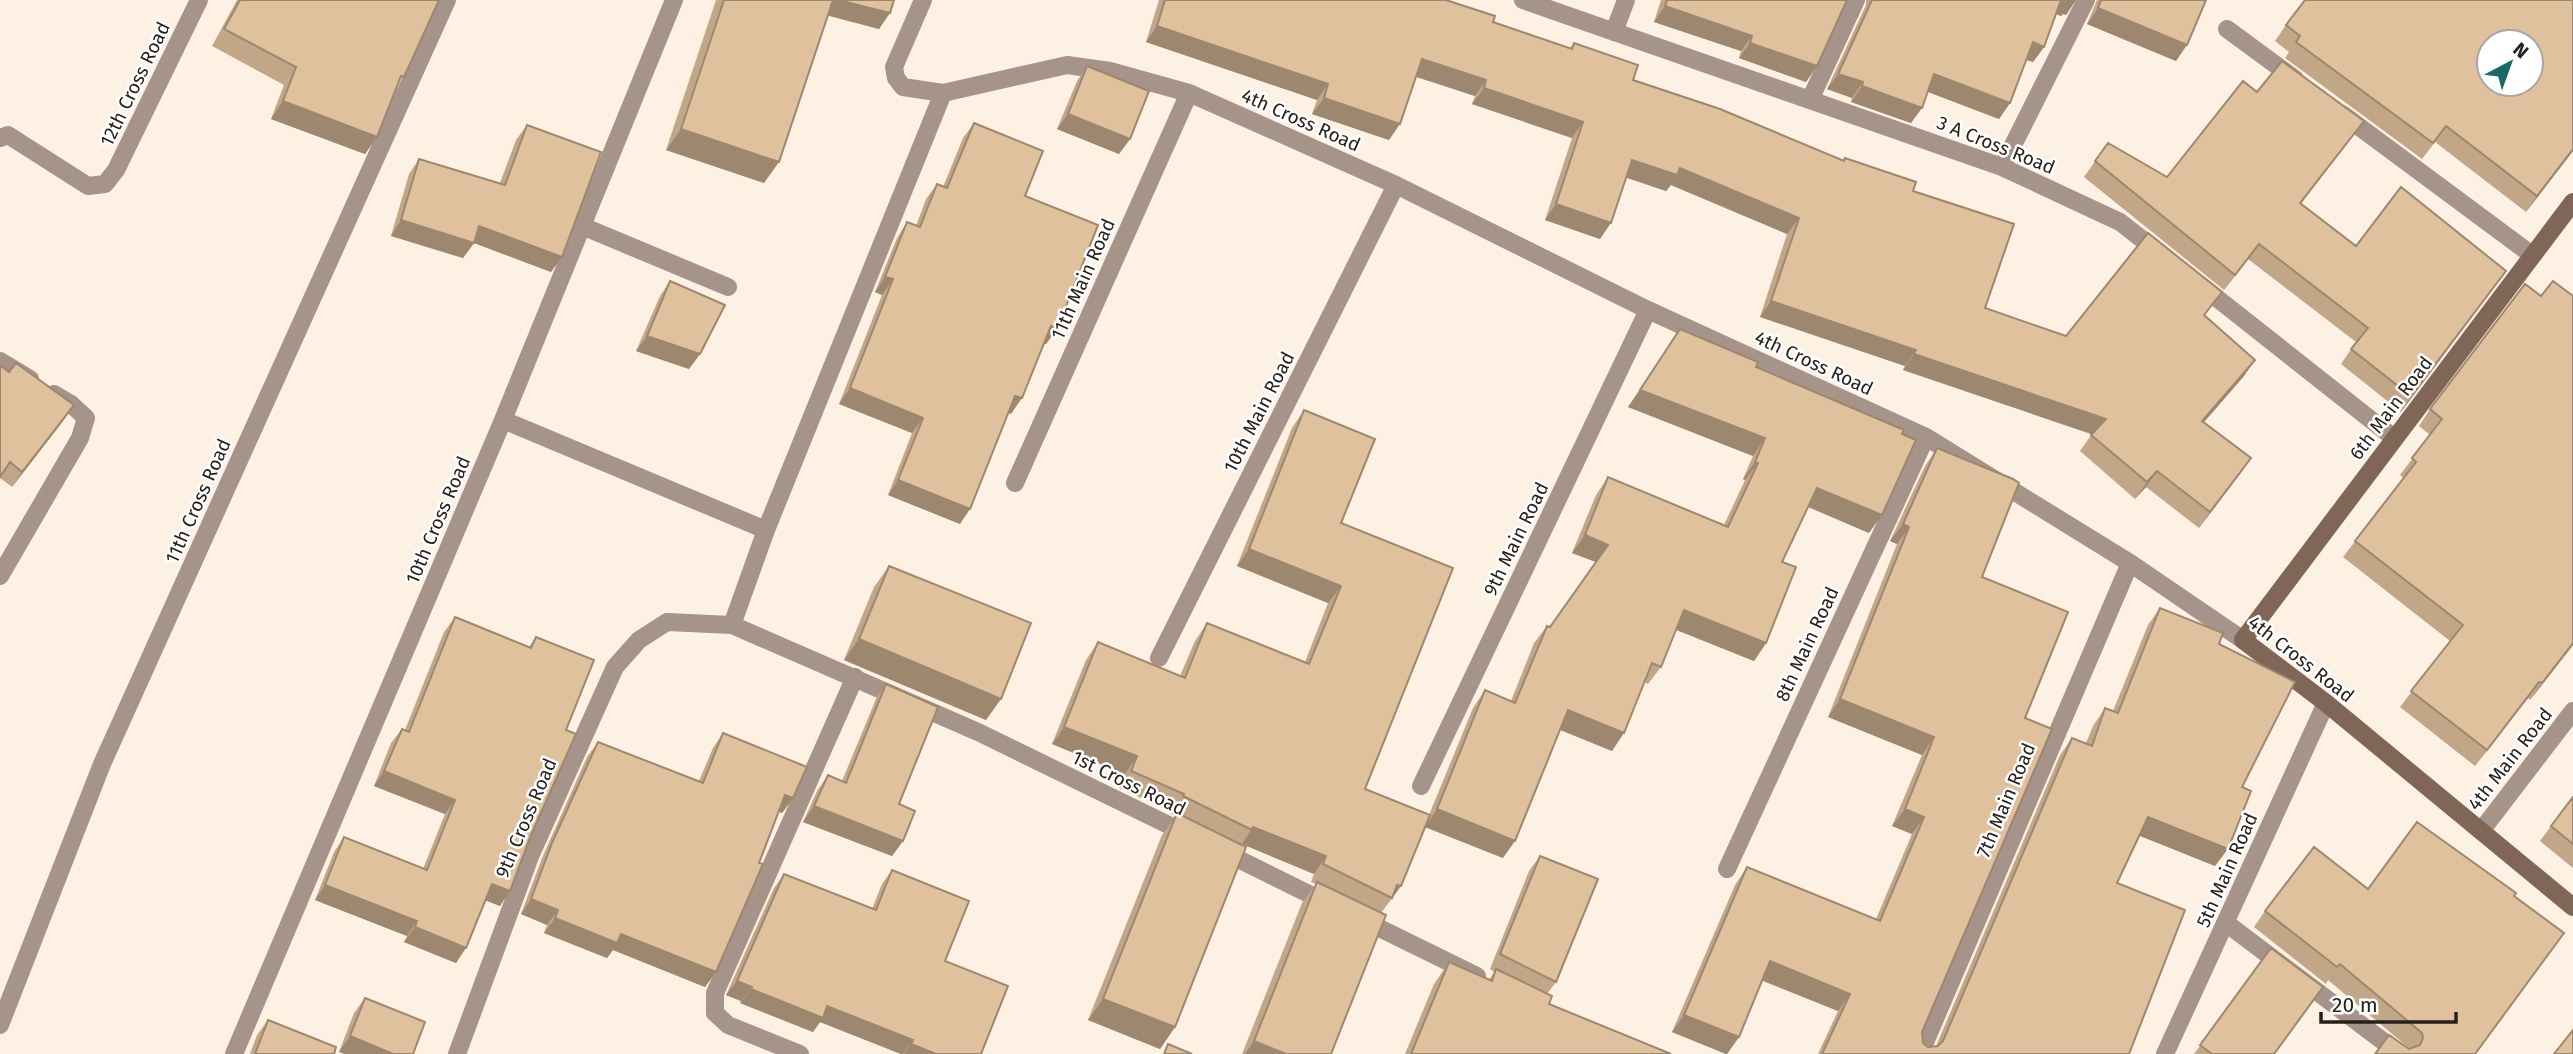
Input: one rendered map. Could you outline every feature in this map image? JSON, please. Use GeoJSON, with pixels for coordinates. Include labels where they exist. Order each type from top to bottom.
{"type":"FeatureCollection","features":[{"type":"Feature","properties":{"kind":"street","name":"12th Cross Road"},"geometry":{"type":"LineString","coordinates":[[0,138],[8,135],[88,186],[105,184],[116,170],[199,0]]}},
{"type":"Feature","properties":{"kind":"street","name":"11th Cross Road"},"geometry":{"type":"LineString","coordinates":[[0,1025],[103,764],[447,0]]}},
{"type":"Feature","properties":{"kind":"street","name":"10th Cross Road"},"geometry":{"type":"LineString","coordinates":[[234,1054],[503,420],[674,0]]}},
{"type":"Feature","properties":{"kind":"street"},"geometry":{"type":"LineString","coordinates":[[732,625],[766,530],[943,93],[903,87],[896,78],[894,67],[923,0]]}},
{"type":"Feature","properties":{"kind":"street","name":"3 A Cross Road"},"geometry":{"type":"LineString","coordinates":[[1523,0],[2002,167],[2120,222],[2394,438]]}},
{"type":"Feature","properties":{"kind":"street"},"geometry":{"type":"LineString","coordinates":[[1614,32],[1626,0]]}},
{"type":"Feature","properties":{"kind":"street"},"geometry":{"type":"LineString","coordinates":[[1810,100],[1856,0]]}},
{"type":"Feature","properties":{"kind":"street"},"geometry":{"type":"LineString","coordinates":[[2002,167],[2086,0]]}},
{"type":"Feature","properties":{"kind":"street"},"geometry":{"type":"LineString","coordinates":[[2227,29],[2532,255]]}},
{"type":"Feature","properties":{"kind":"street","name":"4th Cross Road"},"geometry":{"type":"LineString","coordinates":[[943,93],[1067,65],[1110,71],[1189,93],[1396,185],[1648,310],[1926,437],[2130,564],[2243,640],[2326,704],[2573,907]]}},
{"type":"Feature","properties":{"kind":"street","name":"11th Main Road"},"geometry":{"type":"LineString","coordinates":[[1015,483],[1189,93]]}},
{"type":"Feature","properties":{"kind":"street","name":"10th Main Road"},"geometry":{"type":"LineString","coordinates":[[1159,658],[1396,185]]}},
{"type":"Feature","properties":{"kind":"street","name":"6th Main Road"},"geometry":{"type":"LineString","coordinates":[[2243,640],[2573,202]]}},
{"type":"Feature","properties":{"kind":"street"},"geometry":{"type":"LineString","coordinates":[[582,226],[728,287]]}},
{"type":"Feature","properties":{"kind":"street","name":"9th Main Road"},"geometry":{"type":"LineString","coordinates":[[1421,786],[1648,310]]}},
{"type":"Feature","properties":{"kind":"street"},"geometry":{"type":"LineString","coordinates":[[0,362],[71,404],[86,418],[80,438],[0,576]]}},
{"type":"Feature","properties":{"kind":"street"},"geometry":{"type":"LineString","coordinates":[[503,420],[766,530]]}},
{"type":"Feature","properties":{"kind":"street","name":"8th Main Road"},"geometry":{"type":"LineString","coordinates":[[1727,869],[1926,437]]}},
{"type":"Feature","properties":{"kind":"street","name":"7th Main Road"},"geometry":{"type":"LineString","coordinates":[[1920,1054],[2130,564]]}},
{"type":"Feature","properties":{"kind":"street","name":"1st Cross Road"},"geometry":{"type":"LineString","coordinates":[[667,622],[732,625],[855,677],[978,732],[1488,981]]}},
{"type":"Feature","properties":{"kind":"street","name":"9th Cross Road"},"geometry":{"type":"LineString","coordinates":[[457,1054],[531,854],[615,667],[639,640],[667,622]]}},
{"type":"Feature","properties":{"kind":"street"},"geometry":{"type":"LineString","coordinates":[[800,1054],[728,1025],[715,1013],[715,993],[855,677]]}},
{"type":"Feature","properties":{"kind":"street","name":"5th Main Road"},"geometry":{"type":"LineString","coordinates":[[2165,1054],[2326,704]]}},
{"type":"Feature","properties":{"kind":"street","name":"4th Main Road"},"geometry":{"type":"LineString","coordinates":[[2481,831],[2573,711]]}},
{"type":"Feature","properties":{"kind":"street"},"geometry":{"type":"LineString","coordinates":[[2226,923],[2400,1054]]}},
{"type":"Feature","properties":{"kind":"building"},"geometry":{"type":"Polygon","coordinates":[[[240,0],[439,0],[404,77],[401,76],[377,137],[283,101],[296,67],[224,29],[240,0]]]}},
{"type":"Feature","properties":{"kind":"building"},"geometry":{"type":"Polygon","coordinates":[[[724,0],[833,0],[779,162],[681,129],[724,0]]]}},
{"type":"Feature","properties":{"kind":"building"},"geometry":{"type":"Polygon","coordinates":[[[838,0],[894,0],[890,13],[838,0]]]}},
{"type":"Feature","properties":{"kind":"building"},"geometry":{"type":"Polygon","coordinates":[[[1165,0],[1446,0],[1495,16],[1493,22],[1572,49],[1574,43],[1638,65],[1633,80],[1720,109],[1844,161],[1845,158],[1916,182],[1913,191],[2014,224],[1985,308],[2066,336],[2148,233],[2222,292],[2204,315],[2255,360],[2202,421],[2251,458],[2210,512],[2157,471],[2147,482],[2091,435],[2106,419],[1914,354],[1916,350],[1771,301],[1799,218],[1680,168],[1677,175],[1632,160],[1611,223],[1556,204],[1583,122],[1484,88],[1486,80],[1422,59],[1400,124],[1324,98],[1328,84],[1157,26],[1165,0]]]}},
{"type":"Feature","properties":{"kind":"building"},"geometry":{"type":"Polygon","coordinates":[[[1667,0],[1847,0],[1817,66],[1750,43],[1752,36],[1665,6],[1667,0]]]}},
{"type":"Feature","properties":{"kind":"building"},"geometry":{"type":"Polygon","coordinates":[[[1872,0],[2061,0],[2044,47],[2033,42],[2010,103],[1934,74],[1922,108],[1862,86],[1863,82],[1838,74],[1872,0]]]}},
{"type":"Feature","properties":{"kind":"building"},"geometry":{"type":"Polygon","coordinates":[[[2101,0],[2206,0],[2187,45],[2098,8],[2101,0]]]}},
{"type":"Feature","properties":{"kind":"building"},"geometry":{"type":"Polygon","coordinates":[[[2305,0],[2573,0],[2573,149],[2537,196],[2446,126],[2433,143],[2296,42],[2300,36],[2286,25],[2305,0]]]}},
{"type":"Feature","properties":{"kind":"building"},"geometry":{"type":"Polygon","coordinates":[[[2282,61],[2364,121],[2300,203],[2356,246],[2401,187],[2506,271],[2411,396],[2351,349],[2368,328],[2259,244],[2235,275],[2095,161],[2108,143],[2167,177],[2243,81],[2257,92],[2282,61]]]}},
{"type":"Feature","properties":{"kind":"building"},"geometry":{"type":"Polygon","coordinates":[[[1087,66],[1149,91],[1130,139],[1068,114],[1087,66]]]}},
{"type":"Feature","properties":{"kind":"building"},"geometry":{"type":"Polygon","coordinates":[[[974,123],[1043,151],[1025,196],[1098,225],[1057,329],[1051,326],[1022,398],[1015,396],[970,509],[898,480],[923,418],[850,388],[893,279],[885,277],[907,222],[920,227],[937,184],[947,188],[974,123]]]}},
{"type":"Feature","properties":{"kind":"building"},"geometry":{"type":"Polygon","coordinates":[[[527,125],[601,152],[562,257],[479,226],[474,243],[401,220],[419,159],[505,185],[527,125]]]}},
{"type":"Feature","properties":{"kind":"building"},"geometry":{"type":"Polygon","coordinates":[[[670,281],[725,305],[700,354],[647,336],[670,281]]]}},
{"type":"Feature","properties":{"kind":"building"},"geometry":{"type":"Polygon","coordinates":[[[2553,281],[2573,296],[2573,643],[2487,750],[2411,691],[2463,625],[2355,541],[2416,462],[2412,458],[2442,419],[2430,409],[2525,284],[2541,296],[2553,281]]]}},
{"type":"Feature","properties":{"kind":"building"},"geometry":{"type":"Polygon","coordinates":[[[1680,329],[1758,362],[1756,367],[1904,430],[1902,434],[1916,440],[1882,515],[1817,488],[1782,562],[1796,567],[1766,643],[1684,610],[1661,667],[1652,663],[1624,733],[1568,710],[1515,841],[1437,809],[1485,690],[1515,703],[1547,626],[1550,627],[1608,545],[1585,535],[1608,477],[1728,527],[1758,463],[1755,462],[1765,438],[1640,390],[1680,329]]]}},
{"type":"Feature","properties":{"kind":"building"},"geometry":{"type":"Polygon","coordinates":[[[16,363],[74,405],[22,472],[10,462],[0,477],[0,365],[9,372],[16,363]]]}},
{"type":"Feature","properties":{"kind":"building"},"geometry":{"type":"Polygon","coordinates":[[[1304,410],[1375,439],[1341,523],[1453,568],[1365,789],[1430,815],[1401,886],[1397,885],[1392,898],[1323,864],[1326,856],[1253,827],[1252,830],[1183,796],[1184,794],[1131,771],[1137,756],[1064,727],[1098,642],[1185,678],[1207,623],[1309,664],[1341,586],[1249,549],[1304,410]]]}},
{"type":"Feature","properties":{"kind":"building"},"geometry":{"type":"Polygon","coordinates":[[[1937,448],[2019,483],[1982,577],[2068,612],[2025,718],[2052,729],[1922,1032],[1923,1043],[1928,1047],[1938,1046],[1943,1041],[2072,738],[2092,746],[2105,708],[2118,713],[2160,608],[2223,633],[2219,644],[2295,682],[2242,787],[2251,791],[2228,849],[2148,817],[2117,883],[2185,910],[2129,1054],[1822,1054],[1850,994],[1770,961],[1739,1037],[1684,1015],[1747,867],[1880,921],[1924,817],[1905,809],[1934,737],[1840,699],[1909,527],[1903,524],[1937,448]]]}},
{"type":"Feature","properties":{"kind":"building"},"geometry":{"type":"Polygon","coordinates":[[[889,566],[1031,623],[1001,699],[859,639],[889,566]]]}},
{"type":"Feature","properties":{"kind":"building"},"geometry":{"type":"Polygon","coordinates":[[[455,617],[531,648],[536,637],[594,660],[566,730],[576,734],[531,835],[510,891],[492,884],[466,948],[415,927],[417,921],[325,885],[344,837],[427,870],[455,800],[384,771],[402,729],[409,732],[455,617]]]}},
{"type":"Feature","properties":{"kind":"building"},"geometry":{"type":"Polygon","coordinates":[[[886,684],[938,707],[899,804],[915,811],[903,841],[814,806],[828,775],[846,783],[886,684]]]}},
{"type":"Feature","properties":{"kind":"building"},"geometry":{"type":"Polygon","coordinates":[[[723,733],[807,767],[793,798],[785,795],[759,863],[763,864],[716,972],[621,934],[617,943],[555,918],[558,910],[531,899],[552,843],[598,742],[703,783],[723,733]]]}},
{"type":"Feature","properties":{"kind":"building"},"geometry":{"type":"Polygon","coordinates":[[[2573,797],[2573,844],[2551,826],[2573,797]]]}},
{"type":"Feature","properties":{"kind":"building"},"geometry":{"type":"Polygon","coordinates":[[[1177,813],[1246,847],[1175,1027],[1103,999],[1177,813]]]}},
{"type":"Feature","properties":{"kind":"building"},"geometry":{"type":"Polygon","coordinates":[[[2417,822],[2516,893],[2514,896],[2564,933],[2475,1054],[2375,1054],[2389,1035],[2409,1049],[2420,1045],[2422,1033],[2340,964],[2337,967],[2265,911],[2314,847],[2368,889],[2417,822]]]}},
{"type":"Feature","properties":{"kind":"building"},"geometry":{"type":"Polygon","coordinates":[[[1540,856],[1598,879],[1556,982],[1500,954],[1540,856]]]}},
{"type":"Feature","properties":{"kind":"building"},"geometry":{"type":"Polygon","coordinates":[[[892,870],[969,901],[945,961],[1008,986],[981,1054],[936,1054],[911,1044],[913,1040],[827,1006],[823,1018],[737,981],[784,874],[876,910],[892,870]]]}},
{"type":"Feature","properties":{"kind":"building"},"geometry":{"type":"Polygon","coordinates":[[[1317,882],[1386,915],[1331,1054],[1286,1054],[1254,1041],[1317,882]]]}},
{"type":"Feature","properties":{"kind":"building"},"geometry":{"type":"Polygon","coordinates":[[[2271,948],[2323,987],[2274,1054],[2212,1054],[2200,1045],[2271,948]]]}},
{"type":"Feature","properties":{"kind":"building"},"geometry":{"type":"Polygon","coordinates":[[[1449,962],[1492,981],[1496,969],[1552,996],[1549,1004],[1671,1054],[1411,1054],[1449,962]]]}},
{"type":"Feature","properties":{"kind":"building"},"geometry":{"type":"Polygon","coordinates":[[[365,998],[425,1022],[413,1054],[393,1054],[350,1036],[365,998]]]}},
{"type":"Feature","properties":{"kind":"building"},"geometry":{"type":"Polygon","coordinates":[[[268,1020],[336,1047],[334,1054],[255,1054],[268,1020]]]}},
{"type":"Feature","properties":{"kind":"building"},"geometry":{"type":"Polygon","coordinates":[[[2573,1030],[2573,1054],[2554,1054],[2573,1030]]]}},
{"type":"Feature","properties":{"kind":"building"},"geometry":{"type":"Polygon","coordinates":[[[1168,1044],[1192,1054],[1164,1054],[1168,1044]]]}}]}
